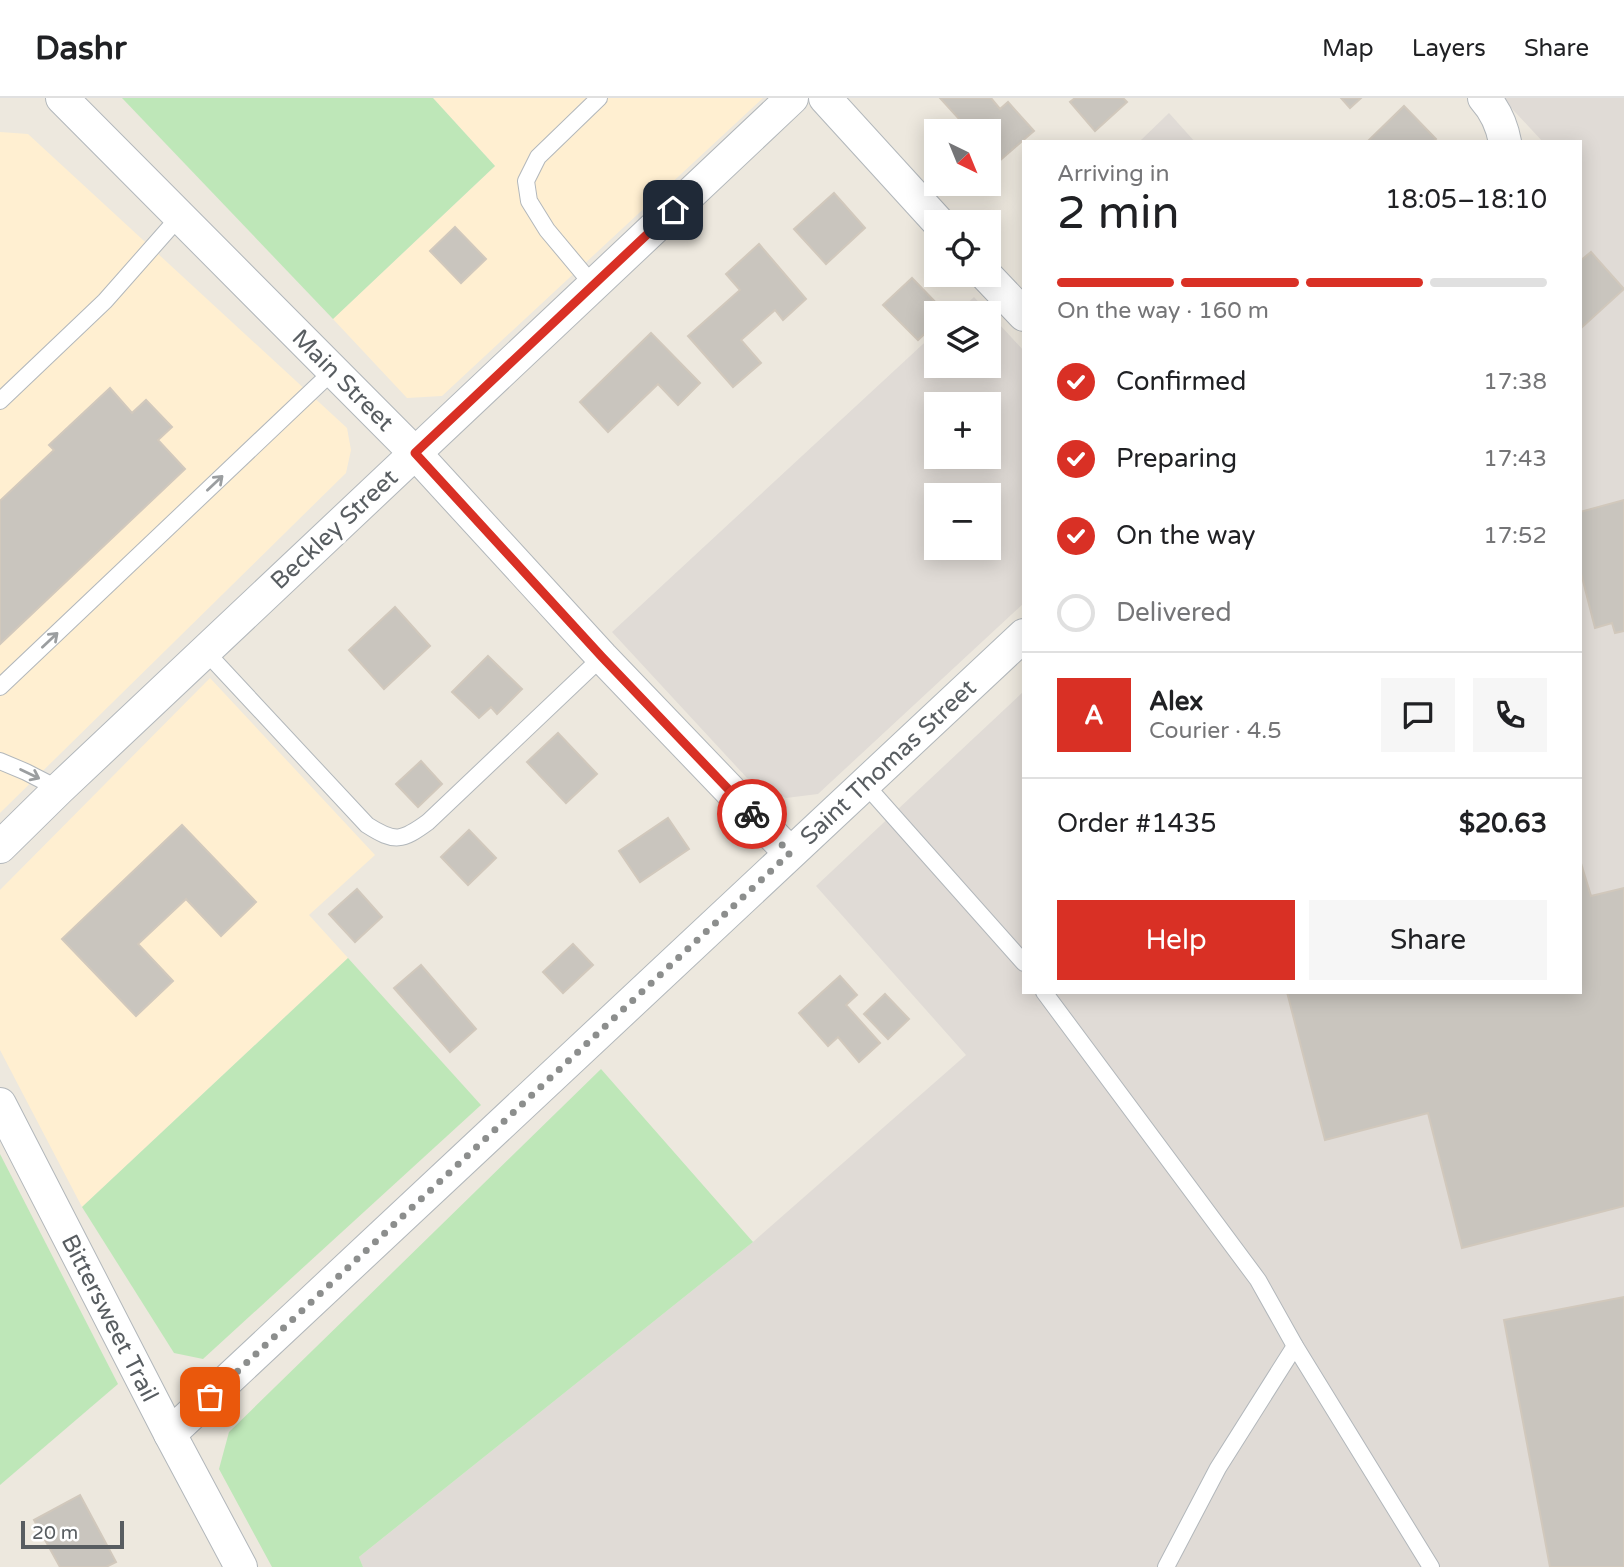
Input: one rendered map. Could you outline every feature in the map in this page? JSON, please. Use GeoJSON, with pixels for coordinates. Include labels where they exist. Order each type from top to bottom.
{"type":"FeatureCollection","features":[{"type":"Feature","properties":{"kind":"street","name":"Main Street"},"geometry":{"type":"LineString","coordinates":[[62,98],[415,453],[602,657],[790,853]]}},
{"type":"Feature","properties":{"kind":"street","name":"Beckley Street"},"geometry":{"type":"LineString","coordinates":[[0,846],[792,98]]}},
{"type":"Feature","properties":{"kind":"street"},"geometry":{"type":"LineString","coordinates":[[825,98],[927,210]]}},
{"type":"Feature","properties":{"kind":"street"},"geometry":{"type":"LineString","coordinates":[[1483,98],[1492,107],[1505,140]]}},
{"type":"Feature","properties":{"kind":"street"},"geometry":{"type":"LineString","coordinates":[[997,287],[1022,313]]}},
{"type":"Feature","properties":{"kind":"street","name":"Saint Thomas Street"},"geometry":{"type":"LineString","coordinates":[[170,1434],[1022,637]]}},
{"type":"Feature","properties":{"kind":"street","name":"Bittersweet Trail"},"geometry":{"type":"LineString","coordinates":[[0,1104],[241,1567]]}},
{"type":"Feature","properties":{"kind":"lane"},"geometry":{"type":"LineString","coordinates":[[593,285],[547,230],[529,201],[526,181],[538,157],[599,98]]}},
{"type":"Feature","properties":{"kind":"lane"},"geometry":{"type":"LineString","coordinates":[[0,401],[105,301],[180,216]]}},
{"type":"Feature","properties":{"kind":"lane"},"geometry":{"type":"LineString","coordinates":[[0,687],[334,370]]}},
{"type":"Feature","properties":{"kind":"lane"},"geometry":{"type":"LineString","coordinates":[[205,651],[367,825],[383,835],[398,838],[414,832],[428,822],[602,657]]}},
{"type":"Feature","properties":{"kind":"lane"},"geometry":{"type":"LineString","coordinates":[[0,761],[59,789]]}},
{"type":"Feature","properties":{"kind":"lane"},"geometry":{"type":"LineString","coordinates":[[864,783],[1022,958]]}},
{"type":"Feature","properties":{"kind":"lane"},"geometry":{"type":"LineString","coordinates":[[1045,994],[1258,1280],[1431,1567]]}},
{"type":"Feature","properties":{"kind":"lane"},"geometry":{"type":"LineString","coordinates":[[1166,1567],[1218,1468],[1296,1346]]}},
{"type":"Feature","properties":{"kind":"shaded area"},"geometry":{"type":"Polygon","coordinates":[[[433,98],[763,98],[442,396],[407,398],[333,319],[495,166],[433,98]]]}},
{"type":"Feature","properties":{"kind":"shaded area"},"geometry":{"type":"Polygon","coordinates":[[[1502,98],[1624,98],[1624,1567],[363,1567],[359,1557],[753,1242],[966,1055],[816,886],[1022,693],[1022,994],[1582,994],[1582,140],[1541,140],[1502,98]]]}},
{"type":"Feature","properties":{"kind":"shaded area"},"geometry":{"type":"Polygon","coordinates":[[[1169,113],[1193,140],[1141,140],[1169,113]]]}},
{"type":"Feature","properties":{"kind":"shaded area"},"geometry":{"type":"Polygon","coordinates":[[[0,132],[28,134],[347,428],[351,450],[346,473],[0,813],[0,132]]]}},
{"type":"Feature","properties":{"kind":"shaded area"},"geometry":{"type":"Polygon","coordinates":[[[1001,326],[1022,349],[1022,605],[818,794],[786,798],[747,778],[612,632],[924,343],[924,378],[1001,378],[1001,326]]]}},
{"type":"Feature","properties":{"kind":"shaded area"},"geometry":{"type":"Polygon","coordinates":[[[210,678],[375,855],[309,915],[348,958],[82,1207],[0,1050],[0,890],[210,678]]]}},
{"type":"Feature","properties":{"kind":"green space"},"geometry":{"type":"Polygon","coordinates":[[[122,98],[433,98],[495,166],[333,319],[122,98]]]}},
{"type":"Feature","properties":{"kind":"green space"},"geometry":{"type":"Polygon","coordinates":[[[348,958],[481,1105],[203,1359],[174,1353],[82,1207],[348,958]]]}},
{"type":"Feature","properties":{"kind":"green space"},"geometry":{"type":"Polygon","coordinates":[[[601,1069],[753,1242],[359,1557],[363,1567],[272,1567],[219,1469],[229,1432],[601,1069]]]}},
{"type":"Feature","properties":{"kind":"green space"},"geometry":{"type":"Polygon","coordinates":[[[0,1154],[118,1384],[0,1485],[0,1154]]]}},
{"type":"Feature","properties":{"kind":"building"},"geometry":{"type":"Polygon","coordinates":[[[940,98],[991,98],[1000,109],[1008,102],[1034,131],[1001,159],[1001,119],[959,119],[940,98]]]}},
{"type":"Feature","properties":{"kind":"building"},"geometry":{"type":"Polygon","coordinates":[[[1075,98],[1123,98],[1127,102],[1095,131],[1070,102],[1075,98]]]}},
{"type":"Feature","properties":{"kind":"building"},"geometry":{"type":"Polygon","coordinates":[[[1341,98],[1361,98],[1350,108],[1341,98]]]}},
{"type":"Feature","properties":{"kind":"building"},"geometry":{"type":"Polygon","coordinates":[[[1404,106],[1436,139],[1435,140],[1369,140],[1404,106]]]}},
{"type":"Feature","properties":{"kind":"building"},"geometry":{"type":"Polygon","coordinates":[[[834,193],[865,228],[826,264],[794,229],[834,193]]]}},
{"type":"Feature","properties":{"kind":"building"},"geometry":{"type":"Polygon","coordinates":[[[455,227],[486,259],[461,283],[430,251],[455,227]]]}},
{"type":"Feature","properties":{"kind":"building"},"geometry":{"type":"Polygon","coordinates":[[[759,244],[806,299],[783,320],[775,310],[741,340],[761,363],[733,387],[688,336],[740,290],[726,274],[759,244]]]}},
{"type":"Feature","properties":{"kind":"building"},"geometry":{"type":"Polygon","coordinates":[[[1591,252],[1624,289],[1582,327],[1582,259],[1591,252]]]}},
{"type":"Feature","properties":{"kind":"building"},"geometry":{"type":"Polygon","coordinates":[[[912,278],[934,301],[924,301],[924,334],[918,340],[883,305],[912,278]]]}},
{"type":"Feature","properties":{"kind":"building"},"geometry":{"type":"Polygon","coordinates":[[[651,333],[700,383],[678,405],[658,384],[608,432],[580,402],[651,333]]]}},
{"type":"Feature","properties":{"kind":"building"},"geometry":{"type":"Polygon","coordinates":[[[110,388],[132,413],[146,400],[172,427],[158,440],[185,469],[0,644],[0,501],[54,450],[49,445],[110,388]]]}},
{"type":"Feature","properties":{"kind":"building"},"geometry":{"type":"Polygon","coordinates":[[[1624,500],[1624,631],[1615,633],[1612,623],[1595,628],[1582,577],[1582,511],[1624,500]]]}},
{"type":"Feature","properties":{"kind":"building"},"geometry":{"type":"Polygon","coordinates":[[[395,607],[430,646],[384,689],[349,650],[395,607]]]}},
{"type":"Feature","properties":{"kind":"building"},"geometry":{"type":"Polygon","coordinates":[[[488,656],[522,689],[497,714],[491,707],[479,718],[452,692],[488,656]]]}},
{"type":"Feature","properties":{"kind":"building"},"geometry":{"type":"Polygon","coordinates":[[[558,733],[597,774],[566,803],[527,762],[558,733]]]}},
{"type":"Feature","properties":{"kind":"building"},"geometry":{"type":"Polygon","coordinates":[[[421,761],[442,784],[418,807],[396,784],[421,761]]]}},
{"type":"Feature","properties":{"kind":"building"},"geometry":{"type":"Polygon","coordinates":[[[668,818],[689,849],[640,882],[619,851],[668,818]]]}},
{"type":"Feature","properties":{"kind":"building"},"geometry":{"type":"Polygon","coordinates":[[[182,825],[256,902],[221,936],[186,899],[138,944],[173,981],[136,1016],[62,939],[182,825]]]}},
{"type":"Feature","properties":{"kind":"building"},"geometry":{"type":"Polygon","coordinates":[[[469,830],[496,858],[468,885],[441,857],[469,830]]]}},
{"type":"Feature","properties":{"kind":"building"},"geometry":{"type":"Polygon","coordinates":[[[1582,867],[1591,896],[1624,888],[1624,1206],[1462,1248],[1428,1113],[1325,1140],[1288,994],[1582,994],[1582,867]]]}},
{"type":"Feature","properties":{"kind":"building"},"geometry":{"type":"Polygon","coordinates":[[[357,889],[382,917],[355,942],[329,914],[357,889]]]}},
{"type":"Feature","properties":{"kind":"building"},"geometry":{"type":"Polygon","coordinates":[[[573,944],[593,965],[563,993],[543,972],[573,944]]]}},
{"type":"Feature","properties":{"kind":"building"},"geometry":{"type":"Polygon","coordinates":[[[421,965],[476,1029],[450,1052],[394,988],[421,965]]]}},
{"type":"Feature","properties":{"kind":"building"},"geometry":{"type":"Polygon","coordinates":[[[840,976],[857,995],[846,1005],[880,1043],[859,1062],[838,1037],[828,1046],[799,1013],[840,976]]]}},
{"type":"Feature","properties":{"kind":"building"},"geometry":{"type":"Polygon","coordinates":[[[885,994],[909,1019],[888,1039],[864,1014],[885,994]]]}},
{"type":"Feature","properties":{"kind":"building"},"geometry":{"type":"Polygon","coordinates":[[[1624,1297],[1624,1567],[1550,1567],[1504,1320],[1624,1297]]]}},
{"type":"Feature","properties":{"kind":"building"},"geometry":{"type":"Polygon","coordinates":[[[80,1495],[116,1562],[106,1567],[60,1567],[34,1520],[80,1495]]]}},
{"type":"Feature","properties":{"kind":"way so far"},"geometry":{"type":"LineString","coordinates":[[210,1397],[790,853],[752,814]]}},
{"type":"Feature","properties":{"kind":"route"},"geometry":{"type":"LineString","coordinates":[[673,210],[415,453],[602,657],[752,814]]}}]}
